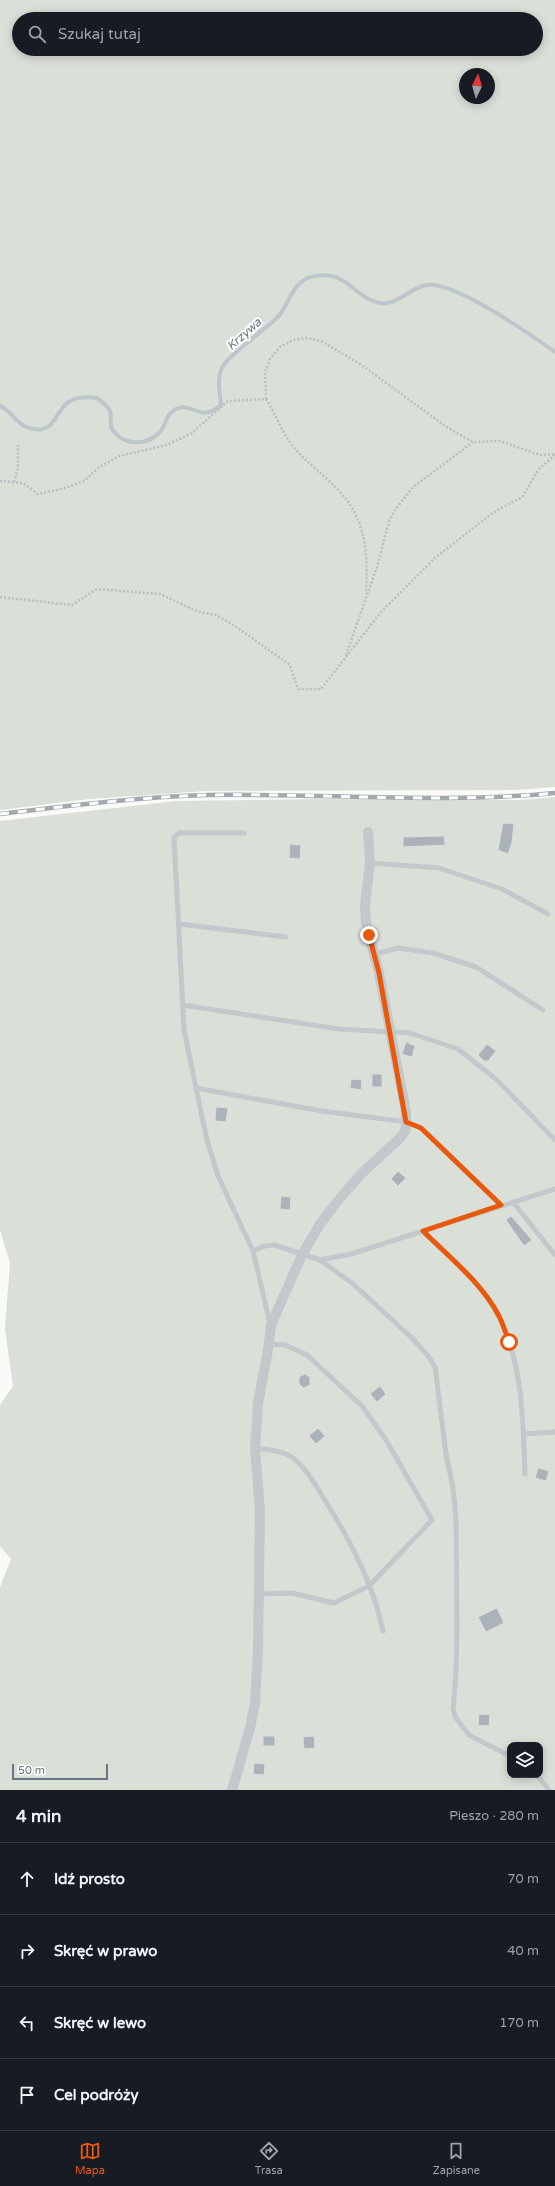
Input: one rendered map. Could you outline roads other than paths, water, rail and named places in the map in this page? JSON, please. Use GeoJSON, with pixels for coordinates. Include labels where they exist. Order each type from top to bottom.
{"type":"FeatureCollection","features":[{"type":"Feature","properties":{"kind":"street"},"geometry":{"type":"LineString","coordinates":[[232,1790],[250,1728],[255,1703],[260,1510],[255,1448],[258,1404],[269,1344],[271,1324],[302,1255],[320,1224],[361,1174],[401,1137],[406,1129],[390,1031],[375,954],[366,923],[365,905],[370,863],[368,832]]}},
{"type":"Feature","properties":{"kind":"lane"},"geometry":{"type":"LineString","coordinates":[[244,833],[179,833],[176,835],[184,1030],[207,1140],[218,1176],[253,1251],[271,1324]]}},
{"type":"Feature","properties":{"kind":"lane"},"geometry":{"type":"LineString","coordinates":[[370,863],[439,868],[502,889],[548,914]]}},
{"type":"Feature","properties":{"kind":"lane"},"geometry":{"type":"LineString","coordinates":[[179,924],[286,937]]}},
{"type":"Feature","properties":{"kind":"lane"},"geometry":{"type":"LineString","coordinates":[[375,954],[398,948],[433,954],[476,967],[543,1010]]}},
{"type":"Feature","properties":{"kind":"lane"},"geometry":{"type":"LineString","coordinates":[[183,1005],[339,1029],[410,1033],[458,1050],[496,1079],[555,1140]]}},
{"type":"Feature","properties":{"kind":"lane"},"geometry":{"type":"LineString","coordinates":[[196,1088],[322,1112],[406,1122],[421,1128],[501,1205]]}},
{"type":"Feature","properties":{"kind":"lane"},"geometry":{"type":"LineString","coordinates":[[320,1260],[351,1254],[555,1189]]}},
{"type":"Feature","properties":{"kind":"lane"},"geometry":{"type":"LineString","coordinates":[[513,1202],[555,1254]]}},
{"type":"Feature","properties":{"kind":"lane"},"geometry":{"type":"LineString","coordinates":[[423,1231],[467,1274],[499,1316],[517,1364],[524,1434],[525,1474]]}},
{"type":"Feature","properties":{"kind":"lane"},"geometry":{"type":"LineString","coordinates":[[253,1251],[265,1246],[274,1245],[320,1260],[352,1283],[412,1338],[430,1357],[435,1367],[446,1454],[453,1488],[456,1519],[456,1673],[453,1709],[456,1718],[469,1735],[507,1754]]}},
{"type":"Feature","properties":{"kind":"lane"},"geometry":{"type":"LineString","coordinates":[[259,1594],[292,1594],[330,1603],[369,1586],[432,1520],[386,1440],[362,1406],[307,1355],[285,1345],[269,1344]]}},
{"type":"Feature","properties":{"kind":"lane"},"geometry":{"type":"LineString","coordinates":[[524,1434],[555,1432]]}},
{"type":"Feature","properties":{"kind":"lane"},"geometry":{"type":"LineString","coordinates":[[255,1448],[287,1454],[295,1459],[313,1482],[329,1506],[361,1565],[379,1612],[384,1630]]}},
{"type":"Feature","properties":{"kind":"lane"},"geometry":{"type":"LineString","coordinates":[[539,1778],[549,1790]]}},
{"type":"Feature","properties":{"kind":"waterway","name":"Krzywa"},"geometry":{"type":"LineString","coordinates":[[0,406],[7,410],[22,425],[36,429],[43,429],[52,423],[62,408],[70,401],[89,397],[97,398],[109,409],[111,413],[111,427],[117,435],[128,441],[141,442],[148,440],[162,430],[168,417],[172,411],[176,409],[182,407],[207,413],[221,405],[219,380],[221,370],[226,362],[277,318],[300,282],[311,277],[323,275],[333,276],[348,284],[370,300],[380,303],[392,302],[421,286],[440,286],[455,291],[473,300],[511,322],[555,352]]}},
{"type":"Feature","properties":{"kind":"railway"},"geometry":{"type":"LineString","coordinates":[[0,814],[130,800],[208,795],[469,798],[555,793]]}}]}
